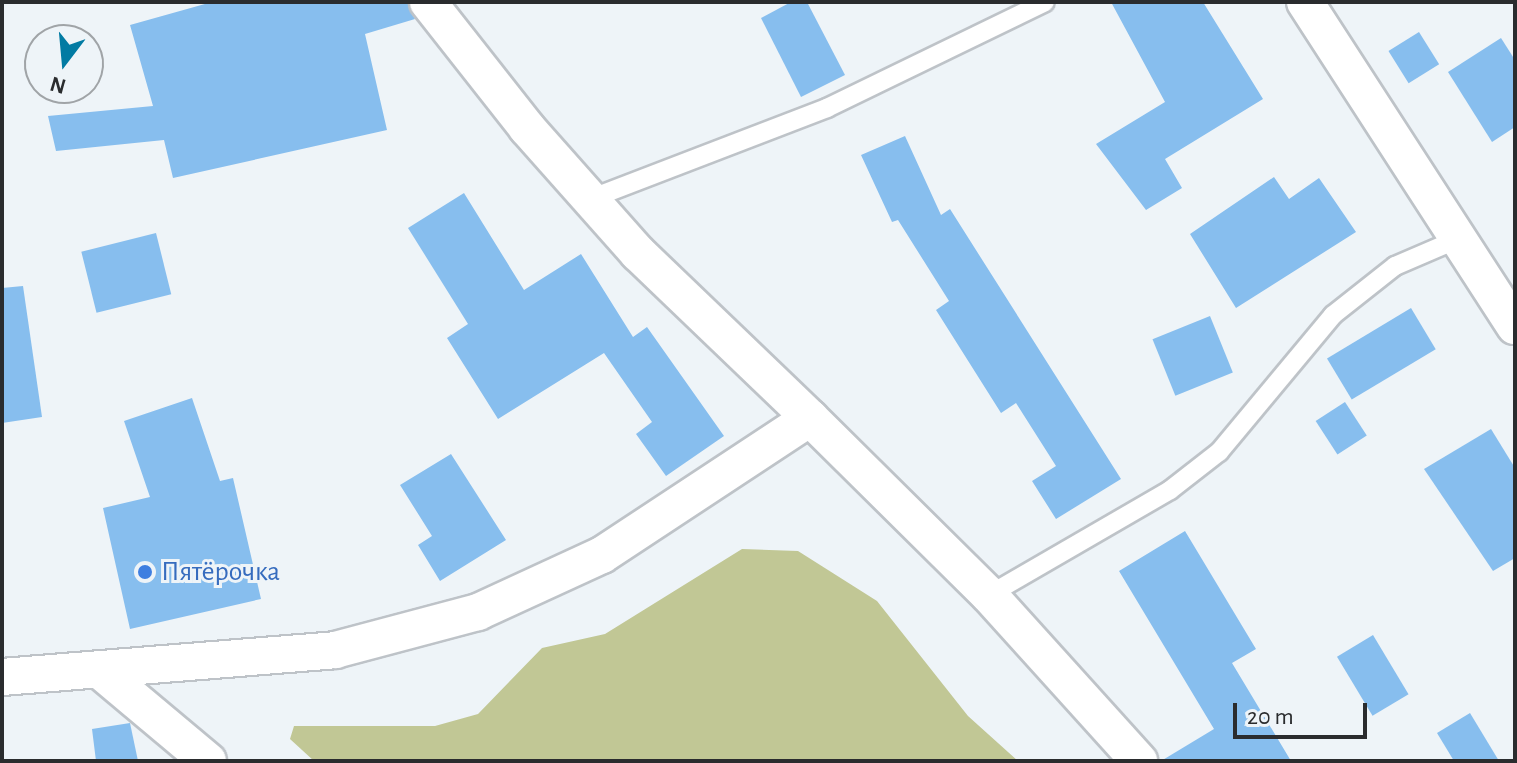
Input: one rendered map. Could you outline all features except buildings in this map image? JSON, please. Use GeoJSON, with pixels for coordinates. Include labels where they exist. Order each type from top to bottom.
{"type":"FeatureCollection","features":[{"type":"Feature","properties":{"kind":"street"},"geometry":{"type":"LineString","coordinates":[[428,2],[590,199],[989,595],[1139,761]]}},
{"type":"Feature","properties":{"kind":"street"},"geometry":{"type":"LineString","coordinates":[[1305,2],[1515,326]]}},
{"type":"Feature","properties":{"kind":"street"},"geometry":{"type":"LineString","coordinates":[[2,677],[103,673],[335,650],[478,612],[602,555],[810,418]]}},
{"type":"Feature","properties":{"kind":"street"},"geometry":{"type":"LineString","coordinates":[[103,673],[208,761]]}},
{"type":"Feature","properties":{"kind":"lane"},"geometry":{"type":"LineString","coordinates":[[590,199],[827,108],[1045,2]]}},
{"type":"Feature","properties":{"kind":"lane"},"geometry":{"type":"LineString","coordinates":[[989,595],[1170,490],[1219,452],[1333,315],[1395,266],[1458,239]]}},
{"type":"Feature","properties":{"kind":"green space"},"geometry":{"type":"Polygon","coordinates":[[[742,549],[798,551],[877,601],[968,716],[1018,761],[314,761],[290,739],[294,726],[435,726],[478,714],[542,648],[605,634],[742,549]]]}},
{"type":"Feature","properties":{"kind":"place","name":"Пятёрочка"},"geometry":{"type":"Point","coordinates":[145,572]}}]}
